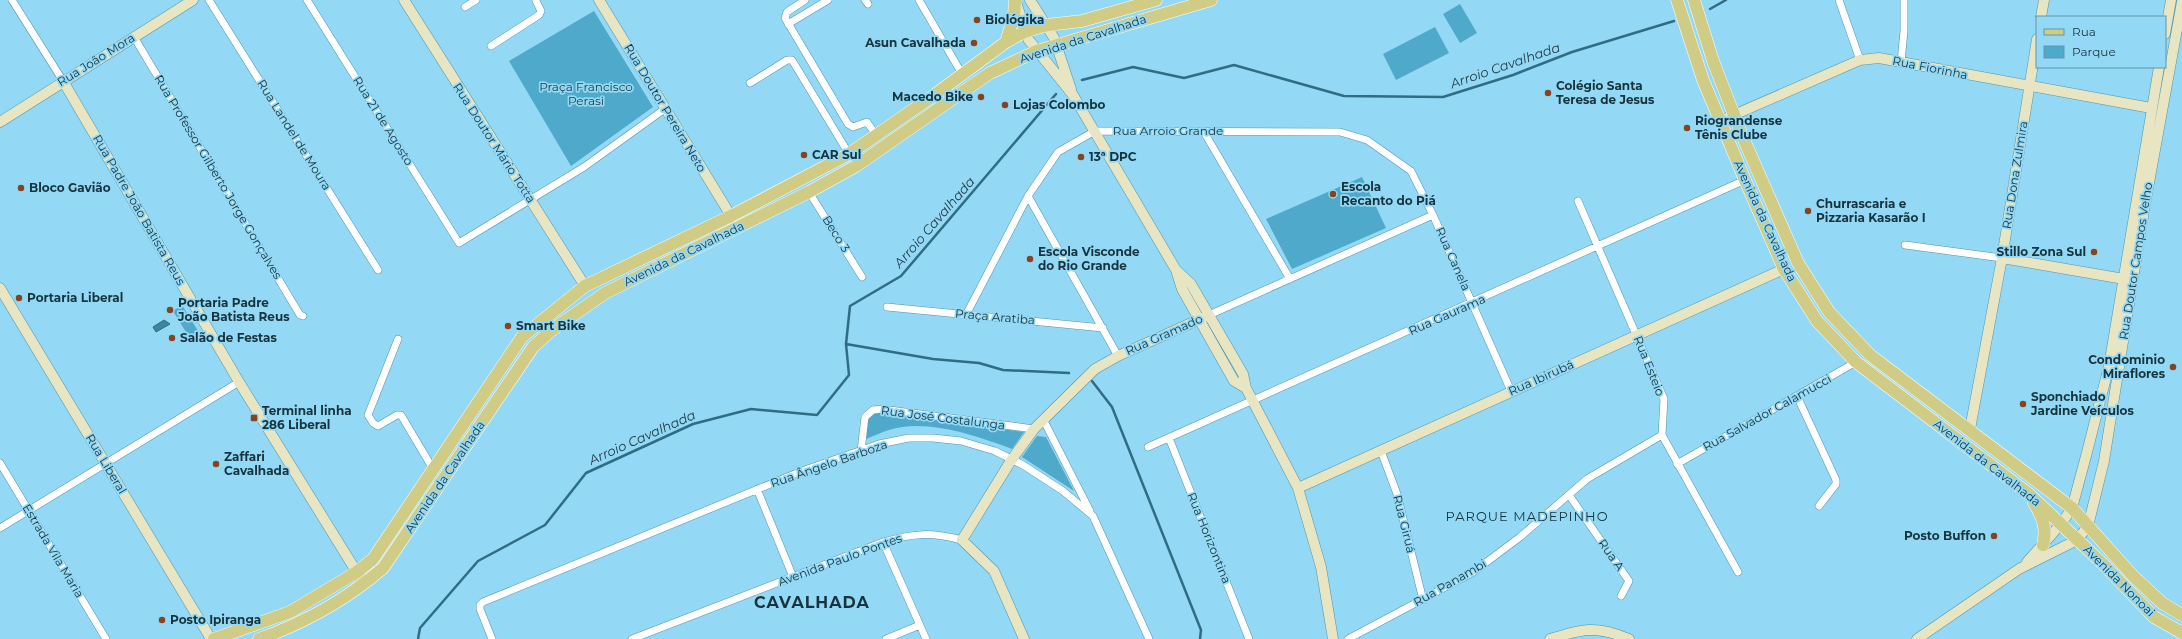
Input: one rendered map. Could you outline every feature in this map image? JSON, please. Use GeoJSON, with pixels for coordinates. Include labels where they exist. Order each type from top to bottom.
{"type":"FeatureCollection","features":[{"type":"Feature","properties":{"kind":"main road"},"geometry":{"type":"LineString","coordinates":[[1006,42],[1014,16],[1015,0]]}},
{"type":"Feature","properties":{"kind":"main road","name":"Avenida da Cavalhada"},"geometry":{"type":"LineString","coordinates":[[212,639],[290,612],[357,572],[373,559],[522,337],[585,286],[731,216],[849,154],[1006,42],[1024,32],[1047,25],[1082,21],[1156,0]]}},
{"type":"Feature","properties":{"kind":"main road","name":"Avenida da Cavalhada"},"geometry":{"type":"LineString","coordinates":[[259,639],[297,624],[365,584],[383,568],[533,347],[552,330],[605,293],[810,192],[856,166],[990,73],[1037,51],[1211,0]]}},
{"type":"Feature","properties":{"kind":"main road","name":"Avenida da Cavalhada"},"geometry":{"type":"LineString","coordinates":[[1677,0],[1701,74],[1745,180],[1784,269],[1817,321],[1856,362],[2029,494],[2077,540]]}},
{"type":"Feature","properties":{"kind":"main road","name":"Avenida da Cavalhada"},"geometry":{"type":"LineString","coordinates":[[1694,0],[1713,61],[1734,115],[1798,263],[1829,312],[1870,355],[1970,429],[2072,508],[2088,526]]}},
{"type":"Feature","properties":{"kind":"main road"},"geometry":{"type":"LineString","coordinates":[[552,330],[578,305],[585,295],[585,286]]}},
{"type":"Feature","properties":{"kind":"main road"},"geometry":{"type":"LineString","coordinates":[[2029,494],[2044,521],[2045,537],[2043,545]]}},
{"type":"Feature","properties":{"kind":"main road","name":"Avenida Nonoai"},"geometry":{"type":"LineString","coordinates":[[2088,526],[2133,576],[2162,603],[2182,615]]}},
{"type":"Feature","properties":{"kind":"main road","name":"Avenida Nonoai"},"geometry":{"type":"LineString","coordinates":[[2077,540],[2154,617],[2182,633]]}},
{"type":"Feature","properties":{"kind":"street","name":"Rua Padre João Batista Reus"},"geometry":{"type":"LineString","coordinates":[[12,0],[63,81],[239,382],[365,584]]}},
{"type":"Feature","properties":{"kind":"street","name":"Rua João Mora"},"geometry":{"type":"LineString","coordinates":[[0,122],[193,0]]}},
{"type":"Feature","properties":{"kind":"street","name":"Rua Landel de Moura"},"geometry":{"type":"LineString","coordinates":[[209,0],[378,270]]}},
{"type":"Feature","properties":{"kind":"street","name":"Rua 21 de Agosto"},"geometry":{"type":"LineString","coordinates":[[307,0],[459,243],[530,200]]}},
{"type":"Feature","properties":{"kind":"street","name":"Rua Doutor Mário Totta"},"geometry":{"type":"LineString","coordinates":[[404,0],[585,286]]}},
{"type":"Feature","properties":{"kind":"street"},"geometry":{"type":"LineString","coordinates":[[465,6],[476,0]]}},
{"type":"Feature","properties":{"kind":"street"},"geometry":{"type":"LineString","coordinates":[[490,46],[539,15],[541,11],[537,0]]}},
{"type":"Feature","properties":{"kind":"street","name":"Rua Doutor Pereira Neto"},"geometry":{"type":"LineString","coordinates":[[599,0],[731,216]]}},
{"type":"Feature","properties":{"kind":"street"},"geometry":{"type":"LineString","coordinates":[[805,0],[785,14],[788,24],[848,124],[853,127],[867,122],[876,135]]}},
{"type":"Feature","properties":{"kind":"street"},"geometry":{"type":"LineString","coordinates":[[788,24],[828,0]]}},
{"type":"Feature","properties":{"kind":"street"},"geometry":{"type":"LineString","coordinates":[[919,0],[962,74]]}},
{"type":"Feature","properties":{"kind":"street"},"geometry":{"type":"LineString","coordinates":[[1015,0],[1024,32],[1037,51],[1073,95],[1095,131],[1176,270],[1182,289],[1205,318],[1234,381],[1246,388],[1253,400],[1298,488],[1321,567],[1333,639]]}},
{"type":"Feature","properties":{"kind":"street"},"geometry":{"type":"LineString","coordinates":[[1030,0],[1047,25],[1057,45],[1073,95]]}},
{"type":"Feature","properties":{"kind":"street"},"geometry":{"type":"LineString","coordinates":[[1839,0],[1860,60]]}},
{"type":"Feature","properties":{"kind":"street"},"geometry":{"type":"LineString","coordinates":[[1901,62],[1904,31],[1904,0]]}},
{"type":"Feature","properties":{"kind":"street"},"geometry":{"type":"LineString","coordinates":[[2041,16],[2044,0]]}},
{"type":"Feature","properties":{"kind":"street"},"geometry":{"type":"LineString","coordinates":[[2166,28],[2171,0]]}},
{"type":"Feature","properties":{"kind":"street","name":"Rua Doutor Campos Velho"},"geometry":{"type":"LineString","coordinates":[[2077,540],[2088,526],[2104,461],[2144,210],[2182,2]]}},
{"type":"Feature","properties":{"kind":"street","name":"Rua Professor Gilberto Jorge Gonçalves"},"geometry":{"type":"LineString","coordinates":[[134,37],[296,308],[303,316]]}},
{"type":"Feature","properties":{"kind":"street","name":"Rua Dona Zulmira"},"geometry":{"type":"LineString","coordinates":[[1970,429],[2002,258],[2028,86],[2036,44]]}},
{"type":"Feature","properties":{"kind":"street","name":"Rua Fiorinha"},"geometry":{"type":"LineString","coordinates":[[1720,121],[1860,60],[1879,58],[2151,108]]}},
{"type":"Feature","properties":{"kind":"street"},"geometry":{"type":"LineString","coordinates":[[750,83],[787,60],[792,60],[849,154]]}},
{"type":"Feature","properties":{"kind":"street","name":"Rua Doutor Campos Velho"},"geometry":{"type":"LineString","coordinates":[[2019,569],[2043,545],[2061,524],[2072,508],[2109,366],[2159,68]]}},
{"type":"Feature","properties":{"kind":"street"},"geometry":{"type":"LineString","coordinates":[[530,200],[584,167],[666,108]]}},
{"type":"Feature","properties":{"kind":"street","name":"Rua Arroio Grande"},"geometry":{"type":"LineString","coordinates":[[966,314],[1028,196],[1058,152],[1095,131],[1340,132],[1367,140],[1411,171],[1433,215]]}},
{"type":"Feature","properties":{"kind":"street"},"geometry":{"type":"LineString","coordinates":[[1204,132],[1290,279]]}},
{"type":"Feature","properties":{"kind":"street","name":"Rua Gaurama"},"geometry":{"type":"LineString","coordinates":[[1148,447],[1473,303],[1745,180]]}},
{"type":"Feature","properties":{"kind":"street","name":"Beco 3"},"geometry":{"type":"LineString","coordinates":[[810,192],[862,277]]}},
{"type":"Feature","properties":{"kind":"street"},"geometry":{"type":"LineString","coordinates":[[1028,196],[1118,356]]}},
{"type":"Feature","properties":{"kind":"street","name":"Rua Esteio"},"geometry":{"type":"LineString","coordinates":[[1578,201],[1599,246],[1664,399],[1662,435]]}},
{"type":"Feature","properties":{"kind":"street","name":"Rua Gramado"},"geometry":{"type":"LineString","coordinates":[[962,540],[1012,459],[1034,429],[1095,369],[1118,356],[1433,215]]}},
{"type":"Feature","properties":{"kind":"street","name":"Rua Canela"},"geometry":{"type":"LineString","coordinates":[[1433,215],[1511,391]]}},
{"type":"Feature","properties":{"kind":"street"},"geometry":{"type":"LineString","coordinates":[[1905,245],[2002,258],[2124,280]]}},
{"type":"Feature","properties":{"kind":"street","name":"Rua Ibirubá"},"geometry":{"type":"LineString","coordinates":[[1298,488],[1784,269]]}},
{"type":"Feature","properties":{"kind":"street","name":"Rua Liberal"},"geometry":{"type":"LineString","coordinates":[[0,288],[212,639]]}},
{"type":"Feature","properties":{"kind":"street","name":"Praça Aratiba"},"geometry":{"type":"LineString","coordinates":[[887,307],[1103,328]]}},
{"type":"Feature","properties":{"kind":"street"},"geometry":{"type":"LineString","coordinates":[[398,339],[368,415],[373,423],[378,426],[396,415],[402,415],[434,469]]}},
{"type":"Feature","properties":{"kind":"street","name":"Rua Salvador Calamucci"},"geometry":{"type":"LineString","coordinates":[[1677,464],[1856,362]]}},
{"type":"Feature","properties":{"kind":"street"},"geometry":{"type":"LineString","coordinates":[[0,528],[105,462],[239,382]]}},
{"type":"Feature","properties":{"kind":"street"},"geometry":{"type":"LineString","coordinates":[[1797,396],[1836,480],[1836,484],[1819,506]]}},
{"type":"Feature","properties":{"kind":"street","name":"Rua José Costalunga"},"geometry":{"type":"LineString","coordinates":[[860,450],[865,417],[872,410],[882,409],[1034,429]]}},
{"type":"Feature","properties":{"kind":"street"},"geometry":{"type":"LineString","coordinates":[[1043,419],[1093,516]]}},
{"type":"Feature","properties":{"kind":"street"},"geometry":{"type":"LineString","coordinates":[[1662,435],[1738,572]]}},
{"type":"Feature","properties":{"kind":"street","name":"Rua Panambi"},"geometry":{"type":"LineString","coordinates":[[1348,639],[1472,573],[1520,537],[1587,479],[1662,435]]}},
{"type":"Feature","properties":{"kind":"street","name":"Rua Ângelo Barboza"},"geometry":{"type":"LineString","coordinates":[[492,639],[480,604],[758,489],[860,450],[879,444],[909,438],[933,438],[964,442],[995,451],[1012,459],[1063,491],[1093,516],[1147,638]]}},
{"type":"Feature","properties":{"kind":"street","name":"Rua Horizontina"},"geometry":{"type":"LineString","coordinates":[[1169,438],[1249,639]]}},
{"type":"Feature","properties":{"kind":"street","name":"Rua Giruá"},"geometry":{"type":"LineString","coordinates":[[1380,451],[1397,494],[1423,600]]}},
{"type":"Feature","properties":{"kind":"street"},"geometry":{"type":"LineString","coordinates":[[2086,456],[2104,461]]}},
{"type":"Feature","properties":{"kind":"street","name":"Estrada Vila Maria"},"geometry":{"type":"LineString","coordinates":[[0,463],[106,639]]}},
{"type":"Feature","properties":{"kind":"street"},"geometry":{"type":"LineString","coordinates":[[758,489],[792,577]]}},
{"type":"Feature","properties":{"kind":"street","name":"Rua A"},"geometry":{"type":"LineString","coordinates":[[1569,495],[1629,580],[1621,596]]}},
{"type":"Feature","properties":{"kind":"street","name":"Avenida Paulo Pontes"},"geometry":{"type":"LineString","coordinates":[[632,639],[883,542],[911,534],[938,534],[962,540]]}},
{"type":"Feature","properties":{"kind":"street"},"geometry":{"type":"LineString","coordinates":[[962,540],[994,571],[1024,639]]}},
{"type":"Feature","properties":{"kind":"street"},"geometry":{"type":"LineString","coordinates":[[1917,639],[2019,569],[2077,540]]}},
{"type":"Feature","properties":{"kind":"street"},"geometry":{"type":"LineString","coordinates":[[883,542],[926,639]]}},
{"type":"Feature","properties":{"kind":"street"},"geometry":{"type":"LineString","coordinates":[[886,639],[920,625]]}},
{"type":"Feature","properties":{"kind":"street"},"geometry":{"type":"LineString","coordinates":[[1550,639],[1581,630],[1606,630],[1628,639]]}},
{"type":"Feature","properties":{"kind":"green space"},"geometry":{"type":"Polygon","coordinates":[[[1460,4],[1477,33],[1460,43],[1443,14],[1460,4]]]}},
{"type":"Feature","properties":{"kind":"green space","name":"Praça Francisco Perasi"},"geometry":{"type":"Polygon","coordinates":[[[594,11],[653,107],[571,166],[509,61],[594,11]]]}},
{"type":"Feature","properties":{"kind":"green space"},"geometry":{"type":"Polygon","coordinates":[[[1435,27],[1449,53],[1396,80],[1383,54],[1435,27]]]}},
{"type":"Feature","properties":{"kind":"green space"},"geometry":{"type":"Polygon","coordinates":[[[1362,177],[1386,228],[1292,269],[1266,219],[1362,177]]]}},
{"type":"Feature","properties":{"kind":"green space"},"geometry":{"type":"Polygon","coordinates":[[[182,305],[198,331],[189,337],[173,311],[182,305]]]}},
{"type":"Feature","properties":{"kind":"green space"},"geometry":{"type":"Polygon","coordinates":[[[881,413],[1024,432],[1012,449],[967,434],[935,427],[903,427],[889,430],[866,439],[867,421],[873,414],[881,413]]]}},
{"type":"Feature","properties":{"kind":"green space"},"geometry":{"type":"Polygon","coordinates":[[[1037,436],[1046,437],[1074,491],[1022,457],[1037,436]]]}},
{"type":"Feature","properties":{"kind":"shaded area"},"geometry":{"type":"Polygon","coordinates":[[[164,320],[170,324],[156,332],[153,327],[164,320]]]}},
{"type":"Feature","properties":{"kind":"waterway","name":"Arroio Cavalhada"},"geometry":{"type":"LineString","coordinates":[[1710,9],[1726,0]]}},
{"type":"Feature","properties":{"kind":"waterway","name":"Arroio Cavalhada"},"geometry":{"type":"LineString","coordinates":[[1082,80],[1133,67],[1184,78],[1234,65],[1344,96],[1443,97],[1513,75],[1572,52],[1674,21]]}},
{"type":"Feature","properties":{"kind":"waterway","name":"Arroio Cavalhada"},"geometry":{"type":"LineString","coordinates":[[418,639],[420,628],[478,561],[545,525],[586,473],[693,424],[751,409],[817,415],[849,375],[846,344],[850,306],[901,276],[1056,94]]}},
{"type":"Feature","properties":{"kind":"waterway"},"geometry":{"type":"LineString","coordinates":[[846,344],[933,359],[979,363],[1003,370],[1069,373]]}},
{"type":"Feature","properties":{"kind":"waterway"},"geometry":{"type":"LineString","coordinates":[[1092,381],[1112,407],[1201,630],[1200,639]]}},
{"type":"Feature","properties":{"kind":"place","name":"Biológika"},"geometry":{"type":"Point","coordinates":[977,20]}},
{"type":"Feature","properties":{"kind":"place","name":"Asun Cavalhada"},"geometry":{"type":"Point","coordinates":[974,43]}},
{"type":"Feature","properties":{"kind":"place","name":"Colégio Santa Teresa de Jesus"},"geometry":{"type":"Point","coordinates":[1548,93]}},
{"type":"Feature","properties":{"kind":"place","name":"Macedo Bike"},"geometry":{"type":"Point","coordinates":[981,97]}},
{"type":"Feature","properties":{"kind":"place","name":"Lojas Colombo"},"geometry":{"type":"Point","coordinates":[1005,105]}},
{"type":"Feature","properties":{"kind":"place","name":"Riograndense Tênis Clube"},"geometry":{"type":"Point","coordinates":[1687,128]}},
{"type":"Feature","properties":{"kind":"place","name":"CAR Sul"},"geometry":{"type":"Point","coordinates":[804,155]}},
{"type":"Feature","properties":{"kind":"place","name":"13ª DPC"},"geometry":{"type":"Point","coordinates":[1081,157]}},
{"type":"Feature","properties":{"kind":"place","name":"Bloco Gavião"},"geometry":{"type":"Point","coordinates":[21,188]}},
{"type":"Feature","properties":{"kind":"place","name":"Escola Recanto do Piá"},"geometry":{"type":"Point","coordinates":[1333,194]}},
{"type":"Feature","properties":{"kind":"place","name":"Churrascaria e Pizzaria Kasarão I"},"geometry":{"type":"Point","coordinates":[1808,211]}},
{"type":"Feature","properties":{"kind":"place","name":"Stillo Zona Sul"},"geometry":{"type":"Point","coordinates":[2094,252]}},
{"type":"Feature","properties":{"kind":"place","name":"Escola Visconde do Rio Grande"},"geometry":{"type":"Point","coordinates":[1030,259]}},
{"type":"Feature","properties":{"kind":"place","name":"Portaria Liberal"},"geometry":{"type":"Point","coordinates":[19,298]}},
{"type":"Feature","properties":{"kind":"place","name":"Portaria Padre João Batista Reus"},"geometry":{"type":"Point","coordinates":[170,310]}},
{"type":"Feature","properties":{"kind":"place","name":"Smart Bike"},"geometry":{"type":"Point","coordinates":[508,326]}},
{"type":"Feature","properties":{"kind":"place","name":"Salão de Festas"},"geometry":{"type":"Point","coordinates":[172,338]}},
{"type":"Feature","properties":{"kind":"place","name":"Condominio Miraflores"},"geometry":{"type":"Point","coordinates":[2173,367]}},
{"type":"Feature","properties":{"kind":"place","name":"Sponchiado Jardine Veículos"},"geometry":{"type":"Point","coordinates":[2023,404]}},
{"type":"Feature","properties":{"kind":"place","name":"Terminal linha 286 Liberal"},"geometry":{"type":"Point","coordinates":[254,418]}},
{"type":"Feature","properties":{"kind":"place","name":"Zaffari Cavalhada"},"geometry":{"type":"Point","coordinates":[216,464]}},
{"type":"Feature","properties":{"kind":"place","name":"Posto Buffon"},"geometry":{"type":"Point","coordinates":[1994,536]}},
{"type":"Feature","properties":{"kind":"place","name":"Posto Ipiranga"},"geometry":{"type":"Point","coordinates":[162,620]}},
{"type":"Feature","properties":{"kind":"district","name":"PARQUE MADEPINHO"},"geometry":{"type":"Point","coordinates":[1527,516]}},
{"type":"Feature","properties":{"kind":"district","name":"CAVALHADA"},"geometry":{"type":"Point","coordinates":[812,602]}}]}
